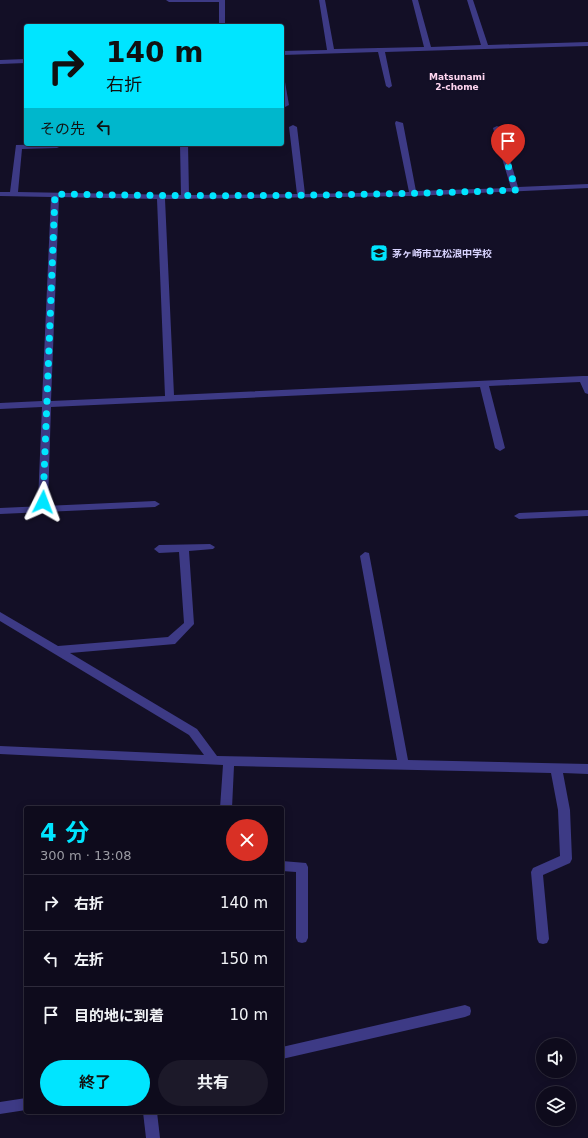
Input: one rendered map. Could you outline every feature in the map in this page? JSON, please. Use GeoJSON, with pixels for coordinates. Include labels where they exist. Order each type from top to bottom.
{"type":"FeatureCollection","features":[{"type":"Feature","properties":{"kind":"street"},"geometry":{"type":"LineString","coordinates":[[169,0],[222,0],[222,24]]}},
{"type":"Feature","properties":{"kind":"street"},"geometry":{"type":"LineString","coordinates":[[322,0],[331,52]]}},
{"type":"Feature","properties":{"kind":"street"},"geometry":{"type":"LineString","coordinates":[[415,0],[428,49]]}},
{"type":"Feature","properties":{"kind":"street"},"geometry":{"type":"LineString","coordinates":[[470,0],[485,47]]}},
{"type":"Feature","properties":{"kind":"street"},"geometry":{"type":"LineString","coordinates":[[284,53],[485,47],[587,46]]}},
{"type":"Feature","properties":{"kind":"street"},"geometry":{"type":"LineString","coordinates":[[381,50],[389,86]]}},
{"type":"Feature","properties":{"kind":"street"},"geometry":{"type":"LineString","coordinates":[[0,62],[24,61]]}},
{"type":"Feature","properties":{"kind":"street"},"geometry":{"type":"LineString","coordinates":[[284,97],[285,104]]}},
{"type":"Feature","properties":{"kind":"street"},"geometry":{"type":"LineString","coordinates":[[399,123],[413,194]]}},
{"type":"Feature","properties":{"kind":"street"},"geometry":{"type":"LineString","coordinates":[[293,126],[301,196]]}},
{"type":"Feature","properties":{"kind":"street"},"geometry":{"type":"LineString","coordinates":[[497,128],[516,190]]}},
{"type":"Feature","properties":{"kind":"street"},"geometry":{"type":"LineString","coordinates":[[14,194],[19,147],[57,146]]}},
{"type":"Feature","properties":{"kind":"street"},"geometry":{"type":"LineString","coordinates":[[184,146],[185,196]]}},
{"type":"Feature","properties":{"kind":"street"},"geometry":{"type":"LineString","coordinates":[[0,194],[160,197],[301,196],[413,194],[588,186]]}},
{"type":"Feature","properties":{"kind":"street"},"geometry":{"type":"LineString","coordinates":[[43,502],[55,194]]}},
{"type":"Feature","properties":{"kind":"street"},"geometry":{"type":"LineString","coordinates":[[160,197],[170,397]]}},
{"type":"Feature","properties":{"kind":"street"},"geometry":{"type":"LineString","coordinates":[[0,406],[586,379],[588,391]]}},
{"type":"Feature","properties":{"kind":"street"},"geometry":{"type":"LineString","coordinates":[[484,384],[500,448]]}},
{"type":"Feature","properties":{"kind":"street"},"geometry":{"type":"LineString","coordinates":[[0,511],[155,504]]}},
{"type":"Feature","properties":{"kind":"street"},"geometry":{"type":"LineString","coordinates":[[519,516],[588,513]]}},
{"type":"Feature","properties":{"kind":"street"},"geometry":{"type":"LineString","coordinates":[[159,549],[210,547]]}},
{"type":"Feature","properties":{"kind":"street"},"geometry":{"type":"LineString","coordinates":[[58,650],[171,641],[189,624],[184,548]]}},
{"type":"Feature","properties":{"kind":"street"},"geometry":{"type":"LineString","coordinates":[[365,556],[402,765]]}},
{"type":"Feature","properties":{"kind":"street"},"geometry":{"type":"LineString","coordinates":[[0,616],[193,732],[214,760]]}},
{"type":"Feature","properties":{"kind":"street"},"geometry":{"type":"LineString","coordinates":[[0,750],[228,761],[588,769]]}},
{"type":"Feature","properties":{"kind":"street"},"geometry":{"type":"LineString","coordinates":[[226,806],[228,761]]}},
{"type":"Feature","properties":{"kind":"street"},"geometry":{"type":"LineString","coordinates":[[543,939],[537,872],[566,859],[564,810],[556,768]]}},
{"type":"Feature","properties":{"kind":"street"},"geometry":{"type":"LineString","coordinates":[[284,866],[302,867],[302,938]]}},
{"type":"Feature","properties":{"kind":"street"},"geometry":{"type":"LineString","coordinates":[[284,1053],[465,1011]]}},
{"type":"Feature","properties":{"kind":"street"},"geometry":{"type":"LineString","coordinates":[[0,1108],[24,1104]]}},
{"type":"Feature","properties":{"kind":"street"},"geometry":{"type":"LineString","coordinates":[[150,1114],[153,1138]]}},
{"type":"Feature","properties":{"kind":"place","name":"茅ヶ崎市立松浪中学校"},"geometry":{"type":"Point","coordinates":[379,253]}},
{"type":"Feature","properties":{"kind":"district","name":"Matsunami 2-chome"},"geometry":{"type":"Point","coordinates":[457,82]}},
{"type":"Feature","properties":{"kind":"route"},"geometry":{"type":"LineString","coordinates":[[43,502],[55,194],[160,197],[301,196],[516,190],[508,165]]}}]}
